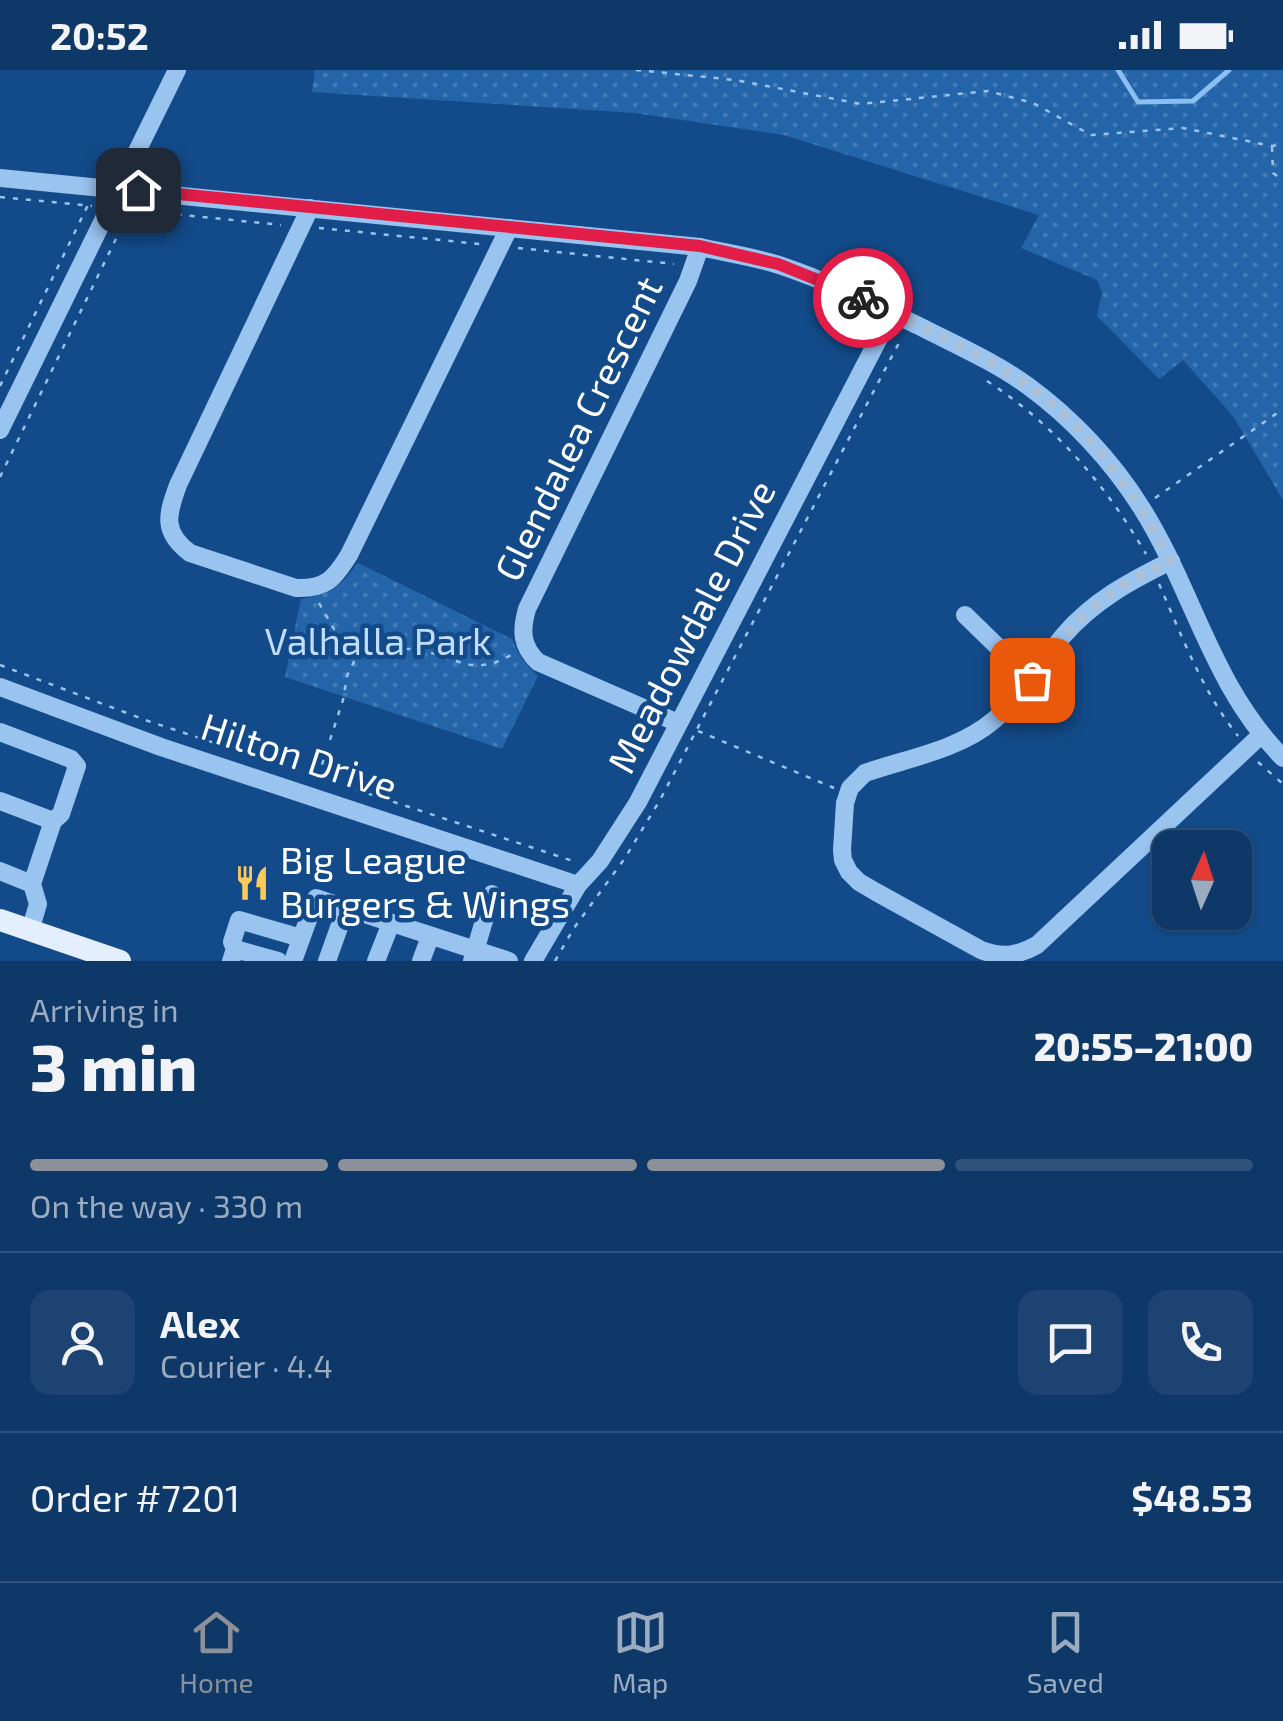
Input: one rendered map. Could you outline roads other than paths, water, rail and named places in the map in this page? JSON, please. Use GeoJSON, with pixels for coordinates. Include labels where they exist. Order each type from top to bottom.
{"type":"FeatureCollection","features":[{"type":"Feature","properties":{"kind":"main road"},"geometry":{"type":"LineString","coordinates":[[0,920],[120,961]]}},
{"type":"Feature","properties":{"kind":"street"},"geometry":{"type":"LineString","coordinates":[[0,430],[177,70]]}},
{"type":"Feature","properties":{"kind":"street"},"geometry":{"type":"LineString","coordinates":[[0,178],[509,228],[778,264],[848,291],[1026,384],[1065,416],[1106,460],[1141,507],[1171,562],[1254,742],[1283,758]]}},
{"type":"Feature","properties":{"kind":"street"},"geometry":{"type":"LineString","coordinates":[[310,208],[169,508],[169,526],[177,543],[190,553],[296,588],[324,584],[338,574],[350,555],[509,228]]}},
{"type":"Feature","properties":{"kind":"street","name":"Glendalea Crescent"},"geometry":{"type":"LineString","coordinates":[[678,723],[538,662],[526,646],[522,626],[527,608],[697,255]]}},
{"type":"Feature","properties":{"kind":"street","name":"Meadowdale Drive"},"geometry":{"type":"LineString","coordinates":[[533,961],[578,885],[600,861],[638,802],[892,313]]}},
{"type":"Feature","properties":{"kind":"street"},"geometry":{"type":"LineString","coordinates":[[1171,562],[1129,581],[1096,604],[1064,636],[1032,680],[981,730],[865,774],[855,782],[848,794],[843,860],[858,882],[981,950],[1007,956],[1024,952],[1037,945],[1254,742]]}},
{"type":"Feature","properties":{"kind":"street"},"geometry":{"type":"LineString","coordinates":[[964,614],[1032,680]]}},
{"type":"Feature","properties":{"kind":"street","name":"Hilton Drive"},"geometry":{"type":"LineString","coordinates":[[0,687],[178,752],[578,885]]}},
{"type":"Feature","properties":{"kind":"street"},"geometry":{"type":"LineString","coordinates":[[0,732],[76,764],[61,814],[52,822],[32,884],[38,904],[30,930]]}},
{"type":"Feature","properties":{"kind":"street"},"geometry":{"type":"LineString","coordinates":[[0,801],[52,822]]}},
{"type":"Feature","properties":{"kind":"street"},"geometry":{"type":"LineString","coordinates":[[0,871],[32,884]]}},
{"type":"Feature","properties":{"kind":"street"},"geometry":{"type":"LineString","coordinates":[[473,956],[492,894]]}},
{"type":"Feature","properties":{"kind":"street"},"geometry":{"type":"LineString","coordinates":[[293,961],[316,898],[473,956],[509,961]]}},
{"type":"Feature","properties":{"kind":"street"},"geometry":{"type":"LineString","coordinates":[[327,961],[346,908]]}},
{"type":"Feature","properties":{"kind":"street"},"geometry":{"type":"LineString","coordinates":[[278,961],[233,955],[232,942],[239,920],[301,938]]}},
{"type":"Feature","properties":{"kind":"street"},"geometry":{"type":"LineString","coordinates":[[376,961],[390,923]]}},
{"type":"Feature","properties":{"kind":"street"},"geometry":{"type":"LineString","coordinates":[[421,961],[430,937]]}},
{"type":"Feature","properties":{"kind":"waterway"},"geometry":{"type":"LineString","coordinates":[[1118,70],[1138,102],[1193,101],[1229,70]]}},
{"type":"Feature","properties":{"kind":"place","name":"Big League Burgers & Wings"},"geometry":{"type":"Point","coordinates":[252,883]}},
{"type":"Feature","properties":{"kind":"park label","name":"Valhalla Park"},"geometry":{"type":"Point","coordinates":[378,642]}}]}
